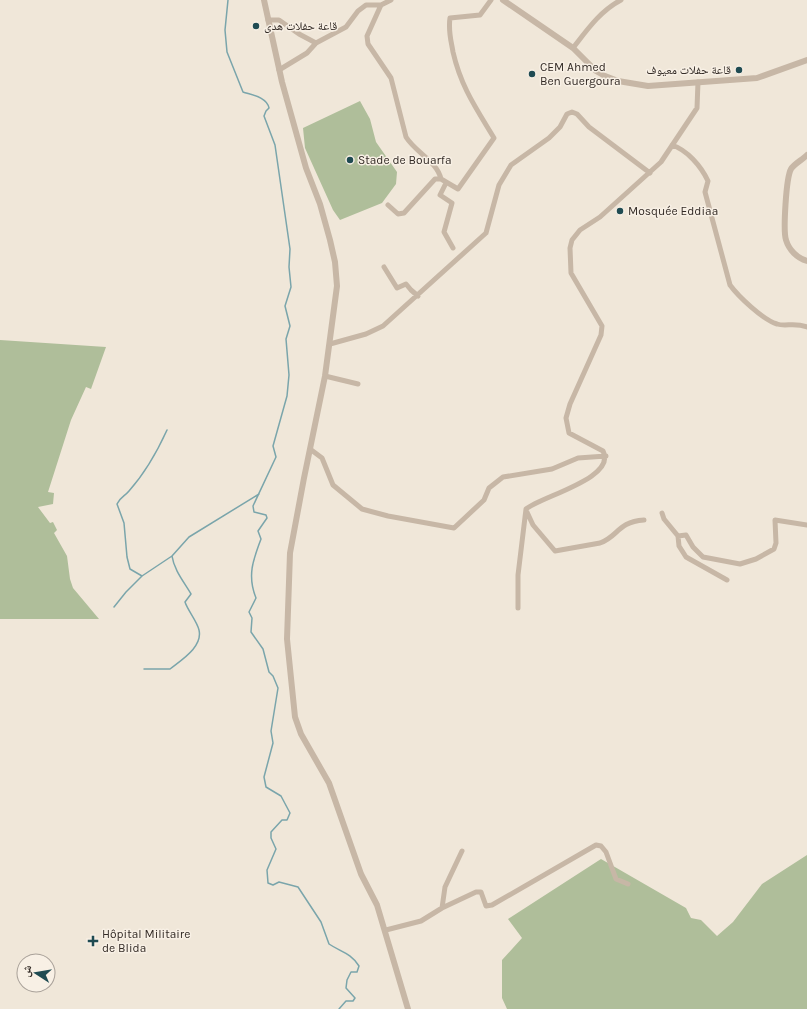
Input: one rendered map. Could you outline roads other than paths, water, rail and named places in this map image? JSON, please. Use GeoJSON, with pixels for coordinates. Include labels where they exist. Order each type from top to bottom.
{"type":"FeatureCollection","features":[{"type":"Feature","properties":{"kind":"street"},"geometry":{"type":"LineString","coordinates":[[264,0],[279,70],[306,168],[320,204],[335,262],[337,286],[325,376],[290,554],[287,639],[296,717],[301,734],[329,783],[361,874],[377,905],[386,930],[408,1009]]}},
{"type":"Feature","properties":{"kind":"street"},"geometry":{"type":"LineString","coordinates":[[279,70],[307,53],[316,43],[346,27],[358,11],[366,5],[381,5],[391,0]]}},
{"type":"Feature","properties":{"kind":"street"},"geometry":{"type":"LineString","coordinates":[[381,5],[367,36],[368,44],[391,78],[406,137],[412,146],[439,172],[441,179],[458,189],[494,138],[466,92],[458,75],[448,29],[450,18],[480,15],[491,0]]}},
{"type":"Feature","properties":{"kind":"street"},"geometry":{"type":"LineString","coordinates":[[504,0],[573,48],[596,71],[604,76],[618,81],[648,86],[757,78],[807,60]]}},
{"type":"Feature","properties":{"kind":"street"},"geometry":{"type":"LineString","coordinates":[[573,48],[598,17],[608,7],[621,0]]}},
{"type":"Feature","properties":{"kind":"street"},"geometry":{"type":"LineString","coordinates":[[268,20],[279,20],[299,34],[316,43]]}},
{"type":"Feature","properties":{"kind":"street"},"geometry":{"type":"LineString","coordinates":[[526,509],[592,478],[604,464],[606,456],[603,450],[569,433],[566,418],[570,404],[601,335],[602,326],[571,273],[570,248],[572,240],[580,230],[600,217],[662,162],[697,108],[698,82]]}},
{"type":"Feature","properties":{"kind":"street"},"geometry":{"type":"LineString","coordinates":[[330,344],[366,334],[383,326],[486,233],[499,185],[511,165],[549,138],[560,128],[567,114],[572,112],[577,114],[589,127],[650,173]]}},
{"type":"Feature","properties":{"kind":"street"},"geometry":{"type":"LineString","coordinates":[[672,145],[681,148],[704,172],[708,181],[705,192],[709,208],[730,285],[738,297],[756,312],[777,324],[797,323],[807,327]]}},
{"type":"Feature","properties":{"kind":"street"},"geometry":{"type":"LineString","coordinates":[[807,156],[791,169],[787,184],[786,239],[789,248],[796,255],[807,261]]}},
{"type":"Feature","properties":{"kind":"street"},"geometry":{"type":"LineString","coordinates":[[388,205],[398,214],[404,213],[435,179],[441,179]]}},
{"type":"Feature","properties":{"kind":"street"},"geometry":{"type":"LineString","coordinates":[[446,183],[440,195],[452,203],[444,232],[453,248]]}},
{"type":"Feature","properties":{"kind":"street"},"geometry":{"type":"LineString","coordinates":[[384,268],[397,288],[406,284],[418,296]]}},
{"type":"Feature","properties":{"kind":"street"},"geometry":{"type":"LineString","coordinates":[[325,376],[358,384]]}},
{"type":"Feature","properties":{"kind":"street"},"geometry":{"type":"LineString","coordinates":[[310,449],[322,458],[333,485],[362,509],[388,516],[454,528],[484,500],[489,488],[503,477],[552,470],[578,458],[606,456]]}},
{"type":"Feature","properties":{"kind":"street"},"geometry":{"type":"LineString","coordinates":[[526,509],[533,525],[556,551],[600,543],[605,541],[627,523],[644,520]]}},
{"type":"Feature","properties":{"kind":"street"},"geometry":{"type":"LineString","coordinates":[[518,608],[519,563],[526,509]]}},
{"type":"Feature","properties":{"kind":"street"},"geometry":{"type":"LineString","coordinates":[[662,513],[664,519],[678,536],[679,546],[686,557],[726,580]]}},
{"type":"Feature","properties":{"kind":"street"},"geometry":{"type":"LineString","coordinates":[[678,536],[686,535],[693,547],[703,557],[740,564],[774,549],[776,543],[776,520],[807,525]]}},
{"type":"Feature","properties":{"kind":"street"},"geometry":{"type":"LineString","coordinates":[[386,930],[421,921],[442,908],[476,892],[481,892],[486,906],[492,906],[596,845],[601,846],[606,852],[616,879],[628,884]]}},
{"type":"Feature","properties":{"kind":"street"},"geometry":{"type":"LineString","coordinates":[[442,908],[445,887],[462,851]]}},
{"type":"Feature","properties":{"kind":"waterway"},"geometry":{"type":"LineString","coordinates":[[228,0],[225,30],[227,52],[243,92],[255,95],[262,99],[268,104],[269,108],[264,116],[275,145],[290,249],[289,267],[291,287],[285,306],[290,326],[286,339],[289,375],[287,396],[273,446],[276,457],[253,506],[254,512],[266,515],[267,518],[258,531],[261,539],[252,568],[253,590],[256,598],[249,612],[252,618],[251,632],[263,649],[269,672],[273,676],[278,688],[271,731],[273,743],[264,777],[266,787],[281,796],[290,813],[287,820],[282,820],[271,832],[271,838],[276,849],[267,870],[268,883],[273,885],[279,882],[298,887],[321,922],[329,944],[349,955],[359,966],[357,972],[351,972],[347,980],[346,988],[355,998],[353,1001],[346,1001],[339,1009]]}},
{"type":"Feature","properties":{"kind":"waterway"},"geometry":{"type":"LineString","coordinates":[[142,576],[130,569],[127,557],[124,523],[117,504],[145,470],[167,430]]}},
{"type":"Feature","properties":{"kind":"waterway"},"geometry":{"type":"LineString","coordinates":[[114,607],[142,576],[172,556],[189,537],[259,494]]}},
{"type":"Feature","properties":{"kind":"waterway"},"geometry":{"type":"LineString","coordinates":[[144,669],[170,669],[185,657],[198,642],[199,630],[185,602],[191,594],[177,571],[172,556]]}},
{"type":"Feature","properties":{"kind":"place","name":"قاعة حفلات هدى"},"geometry":{"type":"Point","coordinates":[256,26]}},
{"type":"Feature","properties":{"kind":"place","name":"قاعة حفلات معيوف"},"geometry":{"type":"Point","coordinates":[739,70]}},
{"type":"Feature","properties":{"kind":"place","name":"CEM Ahmed Ben Guergoura"},"geometry":{"type":"Point","coordinates":[532,74]}},
{"type":"Feature","properties":{"kind":"place","name":"Stade de Bouarfa"},"geometry":{"type":"Point","coordinates":[350,160]}},
{"type":"Feature","properties":{"kind":"place","name":"Mosquée Eddiaa"},"geometry":{"type":"Point","coordinates":[620,211]}},
{"type":"Feature","properties":{"kind":"place","name":"Hôpital Militaire de Blida"},"geometry":{"type":"Point","coordinates":[93,941]}}]}
